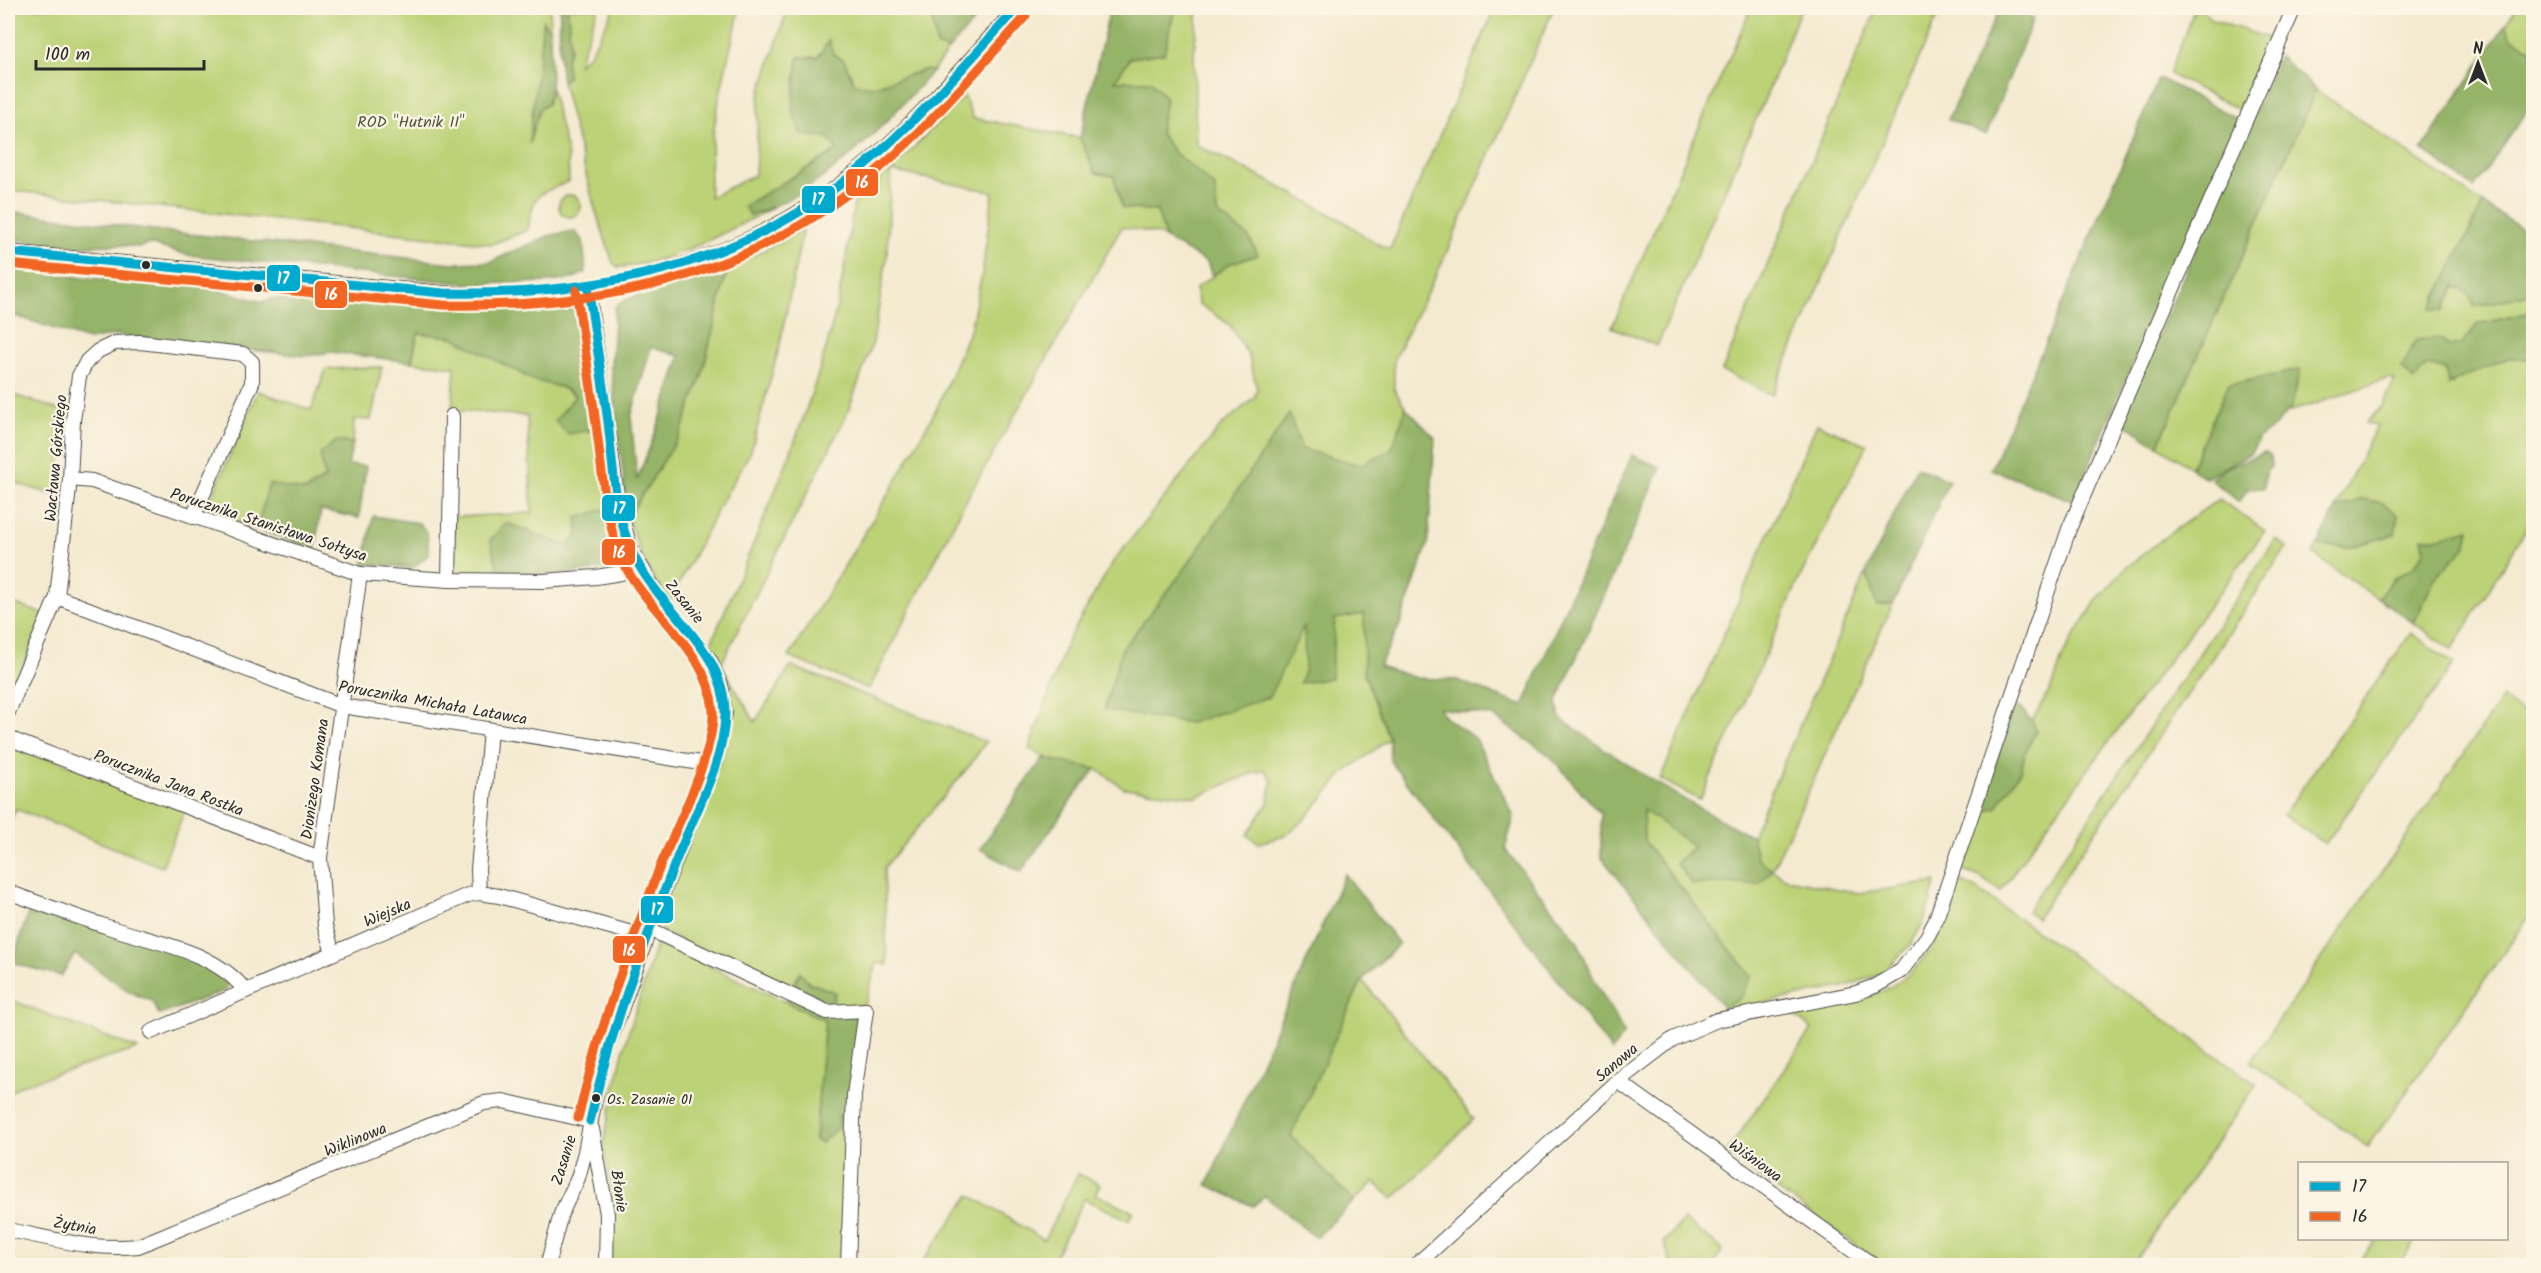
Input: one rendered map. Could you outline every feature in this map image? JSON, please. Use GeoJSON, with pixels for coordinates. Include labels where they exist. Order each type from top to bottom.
{"type":"FeatureCollection","features":[{"type":"Feature","properties":{"kind":"street"},"geometry":{"type":"LineString","coordinates":[[8,252],[443,293],[515,295],[588,288],[639,278],[698,260],[752,237],[816,201],[858,171],[907,127],[1017,8]]}},
{"type":"Feature","properties":{"kind":"street","name":"Sanowa"},"geometry":{"type":"LineString","coordinates":[[1415,1266],[1618,1081],[1666,1044],[1701,1026],[1743,1014],[1856,993],[1889,979],[1914,956],[1935,922],[2069,529],[2294,8]]}},
{"type":"Feature","properties":{"kind":"street","name":"Zasanie"},"geometry":{"type":"LineString","coordinates":[[547,1266],[561,1214],[578,1178],[610,1041],[648,933],[713,765],[725,714],[724,699],[717,672],[700,645],[660,598],[630,548],[618,502],[588,288]]}},
{"type":"Feature","properties":{"kind":"street","name":"Wacława Górskiego"},"geometry":{"type":"LineString","coordinates":[[8,712],[57,597],[70,478],[72,430],[80,376],[87,361],[98,351],[115,342],[140,342],[243,354],[252,362],[252,383],[194,517]]}},
{"type":"Feature","properties":{"kind":"street"},"geometry":{"type":"LineString","coordinates":[[449,580],[452,416]]}},
{"type":"Feature","properties":{"kind":"street","name":"Porucznika Stanisława Sołtysa"},"geometry":{"type":"LineString","coordinates":[[70,478],[92,481],[360,574],[449,580],[510,581],[575,579],[621,573],[639,566]]}},
{"type":"Feature","properties":{"kind":"street","name":"Dionizego Komana"},"geometry":{"type":"LineString","coordinates":[[333,953],[325,926],[320,858],[360,574]]}},
{"type":"Feature","properties":{"kind":"street","name":"Porucznika Michała Latawca"},"geometry":{"type":"LineString","coordinates":[[57,597],[342,706],[713,765]]}},
{"type":"Feature","properties":{"kind":"street"},"geometry":{"type":"LineString","coordinates":[[490,730],[478,893],[499,896],[648,933],[827,1012],[866,1010],[854,1095],[848,1266]]}},
{"type":"Feature","properties":{"kind":"street","name":"Porucznika Jana Rostka"},"geometry":{"type":"LineString","coordinates":[[8,738],[320,858]]}},
{"type":"Feature","properties":{"kind":"street"},"geometry":{"type":"LineString","coordinates":[[8,892],[211,962],[234,976],[245,990]]}},
{"type":"Feature","properties":{"kind":"street","name":"Wiejska"},"geometry":{"type":"LineString","coordinates":[[151,1032],[209,1009],[245,990],[478,893]]}},
{"type":"Feature","properties":{"kind":"street","name":"Wiśniowa"},"geometry":{"type":"LineString","coordinates":[[1618,1081],[1874,1266]]}},
{"type":"Feature","properties":{"kind":"street","name":"Wiklinowa"},"geometry":{"type":"LineString","coordinates":[[138,1246],[484,1103],[503,1101],[590,1121]]}},
{"type":"Feature","properties":{"kind":"street","name":"Błonie"},"geometry":{"type":"LineString","coordinates":[[590,1121],[607,1214],[606,1266]]}},
{"type":"Feature","properties":{"kind":"street","name":"Żytnia"},"geometry":{"type":"LineString","coordinates":[[8,1230],[90,1245],[117,1248],[138,1246]]}},
{"type":"Feature","properties":{"kind":"green space","name":"ROD \"Hutnik II\""},"geometry":{"type":"Polygon","coordinates":[[[8,8],[550,8],[550,30],[543,22],[531,134],[539,110],[547,104],[551,88],[568,157],[569,181],[539,196],[532,207],[528,230],[492,244],[8,190],[8,8]]]}},
{"type":"Feature","properties":{"kind":"green space"},"geometry":{"type":"Polygon","coordinates":[[[560,8],[568,8],[570,49],[566,60],[568,76],[562,82],[559,54],[560,8]]]}},
{"type":"Feature","properties":{"kind":"green space"},"geometry":{"type":"Polygon","coordinates":[[[568,8],[598,8],[578,65],[591,52],[614,8],[740,8],[714,125],[710,197],[755,175],[759,96],[788,8],[930,8],[937,46],[948,50],[933,71],[924,70],[872,87],[854,83],[844,60],[833,54],[829,41],[818,57],[827,137],[838,150],[744,206],[751,215],[772,208],[677,253],[638,265],[618,267],[613,263],[595,209],[562,82],[568,76],[566,59],[570,49],[568,8]]]}},
{"type":"Feature","properties":{"kind":"green space"},"geometry":{"type":"Polygon","coordinates":[[[930,8],[986,8],[948,50],[937,47],[930,8]]]}},
{"type":"Feature","properties":{"kind":"green space"},"geometry":{"type":"Polygon","coordinates":[[[1110,8],[1175,8],[1164,53],[1130,58],[1115,81],[1151,81],[1166,98],[1160,133],[1174,152],[1215,187],[1217,213],[1249,237],[1258,255],[1231,263],[1212,276],[1207,262],[1166,239],[1157,211],[1122,208],[1114,176],[1095,173],[1080,138],[1110,8]]]}},
{"type":"Feature","properties":{"kind":"green space"},"geometry":{"type":"Polygon","coordinates":[[[1175,8],[1198,8],[1194,55],[1196,145],[1303,199],[1390,249],[1495,8],[1554,8],[1441,265],[1394,359],[1394,390],[1417,424],[1428,543],[1400,624],[1379,666],[1416,678],[1399,731],[1343,774],[1303,821],[1285,836],[1259,843],[1247,835],[1268,803],[1272,781],[1265,770],[1196,797],[1124,788],[1096,769],[1054,762],[1029,749],[1067,642],[1113,562],[1221,426],[1255,397],[1257,389],[1249,357],[1230,325],[1198,303],[1196,288],[1231,263],[1258,255],[1249,237],[1217,213],[1215,187],[1174,152],[1160,133],[1166,98],[1150,81],[1114,81],[1129,58],[1164,53],[1175,8]]]}},
{"type":"Feature","properties":{"kind":"green space"},"geometry":{"type":"Polygon","coordinates":[[[1751,8],[1801,8],[1767,94],[1657,346],[1612,327],[1751,8]]]}},
{"type":"Feature","properties":{"kind":"green space"},"geometry":{"type":"Polygon","coordinates":[[[1877,8],[1941,8],[1772,395],[1722,371],[1877,8]]]}},
{"type":"Feature","properties":{"kind":"green space"},"geometry":{"type":"Polygon","coordinates":[[[2000,8],[2012,8],[2033,19],[1986,135],[1948,119],[2000,8]]]}},
{"type":"Feature","properties":{"kind":"green space"},"geometry":{"type":"Polygon","coordinates":[[[2195,8],[2200,8],[2213,20],[2274,40],[2244,112],[2169,74],[2195,8]]]}},
{"type":"Feature","properties":{"kind":"green space"},"geometry":{"type":"Polygon","coordinates":[[[2517,8],[2533,8],[2533,50],[2511,38],[2505,25],[2517,8]]]}},
{"type":"Feature","properties":{"kind":"green space"},"geometry":{"type":"Polygon","coordinates":[[[543,21],[550,30],[551,88],[547,104],[539,110],[529,144],[543,21]]]}},
{"type":"Feature","properties":{"kind":"green space"},"geometry":{"type":"Polygon","coordinates":[[[2505,25],[2511,38],[2533,50],[2533,103],[2474,188],[2422,149],[2505,25]]]}},
{"type":"Feature","properties":{"kind":"green space"},"geometry":{"type":"Polygon","coordinates":[[[829,40],[833,54],[844,60],[854,83],[872,87],[924,70],[933,71],[872,135],[827,174],[803,191],[777,205],[750,215],[744,206],[838,150],[827,137],[801,135],[792,110],[798,57],[818,57],[829,40]]]}},
{"type":"Feature","properties":{"kind":"green space"},"geometry":{"type":"Polygon","coordinates":[[[2279,56],[2316,90],[2158,446],[2121,421],[2279,56]]]}},
{"type":"Feature","properties":{"kind":"green space"},"geometry":{"type":"Polygon","coordinates":[[[2159,78],[2240,120],[2073,501],[1991,469],[2159,78]]]}},
{"type":"Feature","properties":{"kind":"green space"},"geometry":{"type":"Polygon","coordinates":[[[2316,90],[2483,204],[2431,309],[2451,298],[2455,286],[2468,293],[2475,307],[2533,293],[2533,312],[2478,324],[2462,345],[2449,346],[2428,365],[2446,369],[2448,386],[2464,376],[2508,358],[2533,359],[2533,518],[2452,650],[2414,623],[2434,579],[2466,546],[2470,530],[2440,537],[2422,538],[2425,550],[2414,567],[2394,578],[2378,599],[2313,554],[2318,545],[2351,547],[2395,534],[2363,499],[2336,508],[2377,425],[2366,423],[2382,406],[2395,380],[2389,378],[2287,412],[2292,406],[2300,370],[2228,385],[2191,468],[2158,446],[2316,90]]]}},
{"type":"Feature","properties":{"kind":"green space"},"geometry":{"type":"Polygon","coordinates":[[[964,96],[973,118],[1080,138],[1095,173],[1114,176],[1122,208],[1157,211],[1166,239],[1159,234],[1122,227],[969,495],[869,689],[789,657],[892,488],[937,408],[971,327],[982,274],[993,192],[891,171],[964,96]]]}},
{"type":"Feature","properties":{"kind":"green space"},"geometry":{"type":"Polygon","coordinates":[[[891,171],[887,256],[873,342],[847,414],[721,664],[710,646],[780,480],[825,352],[839,296],[855,198],[891,171]]]}},
{"type":"Feature","properties":{"kind":"green space"},"geometry":{"type":"Polygon","coordinates":[[[566,195],[574,195],[581,202],[581,210],[574,217],[566,217],[559,210],[559,202],[566,195]]]}},
{"type":"Feature","properties":{"kind":"green space"},"geometry":{"type":"Polygon","coordinates":[[[2483,204],[2533,236],[2533,293],[2475,307],[2468,293],[2455,286],[2444,311],[2431,309],[2483,204]]]}},
{"type":"Feature","properties":{"kind":"green space"},"geometry":{"type":"Polygon","coordinates":[[[8,211],[162,231],[452,263],[490,262],[548,236],[574,231],[583,240],[586,272],[572,279],[548,282],[471,284],[188,255],[149,244],[140,247],[76,246],[8,239],[8,211]]]}},
{"type":"Feature","properties":{"kind":"green space"},"geometry":{"type":"Polygon","coordinates":[[[803,229],[780,344],[751,451],[670,601],[645,561],[628,517],[680,435],[702,375],[727,270],[803,229]]]}},
{"type":"Feature","properties":{"kind":"green space"},"geometry":{"type":"Polygon","coordinates":[[[8,269],[87,278],[201,285],[262,302],[299,297],[500,307],[567,305],[579,315],[590,336],[599,412],[591,430],[568,434],[555,421],[576,395],[561,387],[533,380],[453,337],[418,333],[411,362],[331,352],[306,356],[116,335],[88,340],[10,314],[8,320],[8,269]]]}},
{"type":"Feature","properties":{"kind":"green space"},"geometry":{"type":"Polygon","coordinates":[[[727,270],[702,375],[680,435],[628,517],[611,367],[615,306],[655,289],[727,270]],[[651,347],[631,417],[637,480],[659,423],[680,356],[651,347]]]}},
{"type":"Feature","properties":{"kind":"green space"},"geometry":{"type":"Polygon","coordinates":[[[2533,312],[2533,359],[2508,358],[2448,384],[2445,369],[2428,365],[2414,380],[2402,368],[2416,340],[2440,338],[2449,346],[2461,345],[2478,324],[2533,312]]]}},
{"type":"Feature","properties":{"kind":"green space"},"geometry":{"type":"Polygon","coordinates":[[[418,333],[453,337],[533,380],[561,387],[599,412],[614,512],[607,508],[567,546],[506,524],[498,570],[513,574],[455,572],[453,517],[532,513],[527,416],[452,410],[455,367],[412,362],[418,333]]]}},
{"type":"Feature","properties":{"kind":"green space"},"geometry":{"type":"Polygon","coordinates":[[[382,367],[371,420],[354,419],[353,443],[336,442],[325,478],[259,520],[269,533],[205,512],[258,391],[311,410],[326,369],[382,367]]]}},
{"type":"Feature","properties":{"kind":"green space"},"geometry":{"type":"Polygon","coordinates":[[[2300,370],[2292,406],[2275,426],[2259,438],[2251,453],[2206,478],[2191,468],[2228,385],[2300,370]]]}},
{"type":"Feature","properties":{"kind":"green space"},"geometry":{"type":"Polygon","coordinates":[[[8,393],[63,411],[58,496],[8,481],[8,393]]]}},
{"type":"Feature","properties":{"kind":"green space"},"geometry":{"type":"Polygon","coordinates":[[[1406,408],[1435,438],[1428,543],[1400,624],[1379,666],[1416,678],[1457,680],[1523,706],[1632,455],[1661,468],[1557,701],[1560,718],[1583,734],[1678,796],[1752,836],[1757,858],[1772,870],[1759,884],[1692,884],[1676,863],[1694,846],[1643,810],[1644,841],[1751,976],[1741,998],[1724,1008],[1601,857],[1601,814],[1550,756],[1493,716],[1439,708],[1446,718],[1476,739],[1514,817],[1505,849],[1577,941],[1593,977],[1624,1033],[1612,1051],[1390,761],[1389,739],[1364,673],[1364,614],[1335,619],[1331,678],[1300,683],[1305,669],[1304,626],[1269,697],[1190,723],[1104,710],[1122,649],[1184,570],[1289,414],[1302,449],[1360,465],[1391,450],[1406,408]]]}},
{"type":"Feature","properties":{"kind":"green space"},"geometry":{"type":"Polygon","coordinates":[[[1817,424],[1867,445],[1803,571],[1700,800],[1660,779],[1817,424]]]}},
{"type":"Feature","properties":{"kind":"green space"},"geometry":{"type":"Polygon","coordinates":[[[336,441],[353,443],[348,465],[366,466],[359,518],[321,510],[315,548],[269,533],[259,520],[269,484],[306,491],[325,478],[320,454],[336,441]]]}},
{"type":"Feature","properties":{"kind":"green space"},"geometry":{"type":"Polygon","coordinates":[[[2265,452],[2270,457],[2271,466],[2265,474],[2264,488],[2248,489],[2239,502],[2211,479],[2226,468],[2265,452]]]}},
{"type":"Feature","properties":{"kind":"green space"},"geometry":{"type":"Polygon","coordinates":[[[1917,467],[1949,481],[1893,604],[1877,606],[1866,573],[1917,467]]]}},
{"type":"Feature","properties":{"kind":"green space"},"geometry":{"type":"Polygon","coordinates":[[[2219,499],[2265,531],[2036,840],[2001,891],[1978,876],[1959,870],[1979,811],[2021,771],[2025,753],[2036,731],[2032,720],[2053,685],[2064,653],[2096,601],[2126,568],[2166,536],[2219,499]]]}},
{"type":"Feature","properties":{"kind":"green space"},"geometry":{"type":"Polygon","coordinates":[[[2363,499],[2383,503],[2398,515],[2395,534],[2351,547],[2318,545],[2336,508],[2363,499]]]}},
{"type":"Feature","properties":{"kind":"green space"},"geometry":{"type":"Polygon","coordinates":[[[608,508],[614,512],[627,564],[596,570],[545,575],[498,570],[490,540],[506,523],[567,546],[578,535],[577,518],[608,508]]]}},
{"type":"Feature","properties":{"kind":"green space"},"geometry":{"type":"Polygon","coordinates":[[[373,516],[419,523],[427,533],[429,554],[413,568],[364,564],[373,516]]]}},
{"type":"Feature","properties":{"kind":"green space"},"geometry":{"type":"Polygon","coordinates":[[[2470,529],[2466,546],[2434,579],[2414,623],[2378,598],[2394,578],[2414,567],[2425,550],[2422,538],[2440,537],[2470,529]]]}},
{"type":"Feature","properties":{"kind":"green space"},"geometry":{"type":"Polygon","coordinates":[[[2276,539],[2287,547],[2037,918],[2027,911],[2276,539]]]}},
{"type":"Feature","properties":{"kind":"green space"},"geometry":{"type":"Polygon","coordinates":[[[1866,573],[1877,606],[1893,604],[1772,870],[1787,879],[1859,893],[1936,882],[1924,921],[1911,944],[1881,974],[1846,986],[1707,1015],[1724,1008],[1751,976],[1644,841],[1643,809],[1694,846],[1757,858],[1752,836],[1866,573]]]}},
{"type":"Feature","properties":{"kind":"green space"},"geometry":{"type":"Polygon","coordinates":[[[8,601],[45,615],[8,701],[8,601]]]}},
{"type":"Feature","properties":{"kind":"green space"},"geometry":{"type":"Polygon","coordinates":[[[2411,633],[2454,664],[2325,844],[2283,815],[2411,633]]]}},
{"type":"Feature","properties":{"kind":"green space"},"geometry":{"type":"Polygon","coordinates":[[[791,666],[986,742],[970,765],[884,868],[887,965],[877,963],[865,1004],[832,1008],[835,992],[810,983],[800,973],[791,991],[663,932],[660,924],[668,891],[726,746],[732,715],[726,673],[755,722],[791,666]]]}},
{"type":"Feature","properties":{"kind":"green space"},"geometry":{"type":"Polygon","coordinates":[[[2502,698],[2533,720],[2533,911],[2368,1147],[2250,1062],[2502,698]]]}},
{"type":"Feature","properties":{"kind":"green space"},"geometry":{"type":"Polygon","coordinates":[[[2013,706],[2022,708],[2032,720],[2036,731],[2025,753],[2021,771],[1996,808],[1979,811],[2013,706]]]}},
{"type":"Feature","properties":{"kind":"green space"},"geometry":{"type":"Polygon","coordinates":[[[8,741],[185,810],[162,867],[16,809],[8,827],[8,741]]]}},
{"type":"Feature","properties":{"kind":"green space"},"geometry":{"type":"Polygon","coordinates":[[[1043,758],[1096,769],[1077,792],[1021,872],[980,849],[1043,758]]]}},
{"type":"Feature","properties":{"kind":"green space"},"geometry":{"type":"Polygon","coordinates":[[[1345,874],[1399,944],[1362,980],[1291,1136],[1354,1201],[1316,1238],[1265,1196],[1253,1206],[1207,1185],[1345,874]]]}},
{"type":"Feature","properties":{"kind":"green space"},"geometry":{"type":"Polygon","coordinates":[[[1958,880],[1975,888],[2257,1084],[2132,1265],[1885,1265],[1726,1153],[1812,1029],[1792,1014],[1875,994],[1910,973],[1925,957],[1937,937],[1958,880]]]}},
{"type":"Feature","properties":{"kind":"green space"},"geometry":{"type":"Polygon","coordinates":[[[31,904],[193,957],[228,979],[227,990],[159,1015],[152,1001],[130,992],[75,954],[61,976],[12,963],[31,904]]]}},
{"type":"Feature","properties":{"kind":"green space"},"geometry":{"type":"Polygon","coordinates":[[[657,942],[825,1020],[815,1140],[821,1143],[839,1125],[839,1115],[849,1121],[845,1265],[610,1265],[613,1196],[603,1147],[611,1105],[615,1105],[616,1099],[612,1099],[625,1044],[657,942]]]}},
{"type":"Feature","properties":{"kind":"green space"},"geometry":{"type":"Polygon","coordinates":[[[800,972],[810,983],[835,992],[832,1008],[860,1015],[849,1121],[839,1116],[840,1125],[821,1143],[815,1140],[825,1020],[786,1002],[800,972]]]}},
{"type":"Feature","properties":{"kind":"green space"},"geometry":{"type":"Polygon","coordinates":[[[1362,980],[1474,1119],[1393,1199],[1374,1182],[1354,1201],[1290,1136],[1362,980]]]}},
{"type":"Feature","properties":{"kind":"green space"},"geometry":{"type":"Polygon","coordinates":[[[8,999],[138,1049],[21,1085],[8,1094],[8,999]]]}},
{"type":"Feature","properties":{"kind":"green space"},"geometry":{"type":"Polygon","coordinates":[[[1078,1174],[1100,1184],[1095,1194],[1133,1211],[1129,1220],[1084,1199],[1051,1265],[920,1265],[970,1195],[1044,1240],[1078,1174]]]}},
{"type":"Feature","properties":{"kind":"green space"},"geometry":{"type":"Polygon","coordinates":[[[1684,1220],[1723,1250],[1712,1265],[1672,1265],[1664,1242],[1684,1220]]]}},
{"type":"Feature","properties":{"kind":"green space"},"geometry":{"type":"Polygon","coordinates":[[[2375,1240],[2415,1240],[2398,1265],[2357,1265],[2375,1240]]]}},
{"type":"Feature","properties":{"kind":"transit line","name":"17"},"geometry":{"type":"LineString","coordinates":[[8,252],[443,293],[500,293],[556,289],[610,281],[664,269],[716,252],[766,230],[815,202],[861,168],[942,91],[1017,8]]}},
{"type":"Feature","properties":{"kind":"transit line","name":"16"},"geometry":{"type":"LineString","coordinates":[[8,264],[443,305],[501,305],[558,301],[614,293],[667,281],[720,264],[771,241],[820,213],[868,178],[930,121],[1026,16]]}},
{"type":"Feature","properties":{"kind":"transit line","name":"17"},"geometry":{"type":"LineString","coordinates":[[588,288],[608,422],[616,497],[625,533],[640,567],[693,636],[716,671],[725,713],[724,732],[714,770],[675,863],[639,959],[607,1055],[590,1121]]}},
{"type":"Feature","properties":{"kind":"transit line","name":"16"},"geometry":{"type":"LineString","coordinates":[[576,290],[604,490],[619,553],[642,593],[687,647],[700,667],[709,688],[713,711],[708,748],[625,961],[604,1023],[578,1118]]}},
{"type":"Feature","properties":{"kind":"place","name":"Os. Zasanie 01"},"geometry":{"type":"Point","coordinates":[596,1098]}}]}
